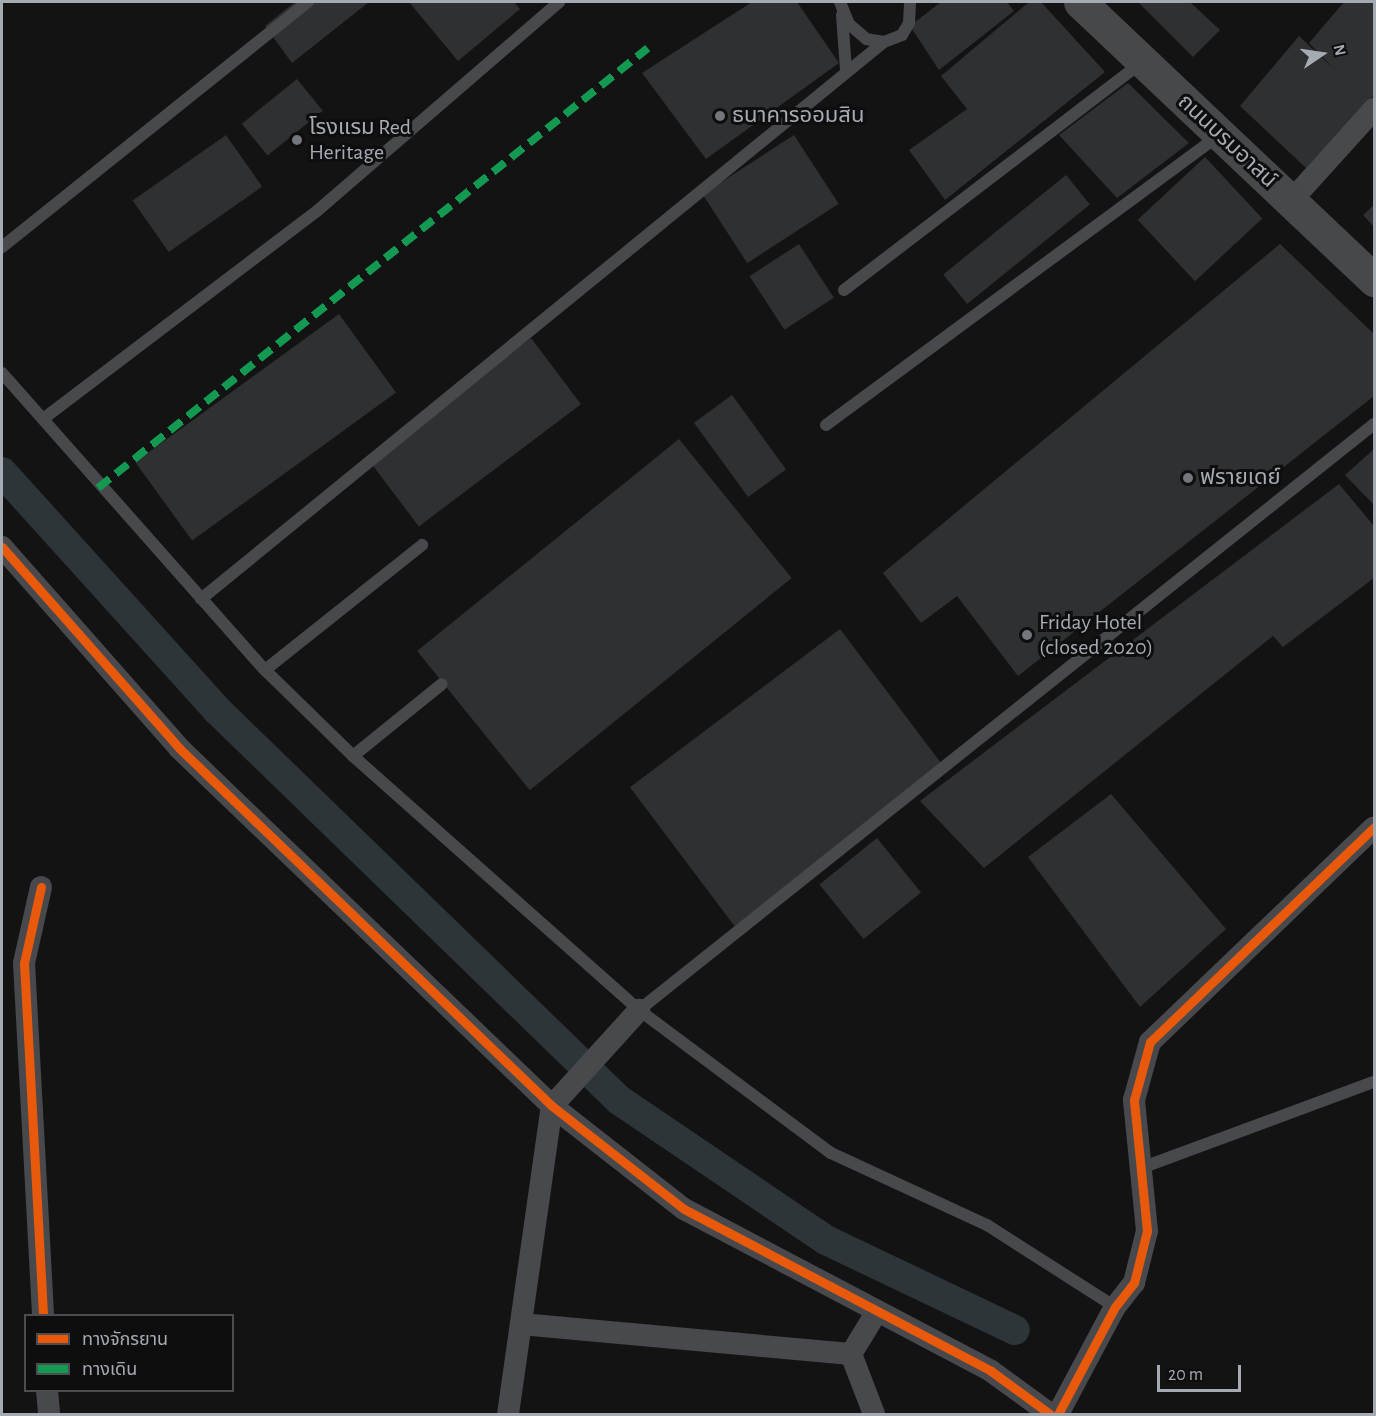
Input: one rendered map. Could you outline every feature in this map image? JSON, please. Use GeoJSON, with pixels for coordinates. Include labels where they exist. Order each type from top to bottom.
{"type":"FeatureCollection","features":[{"type":"Feature","properties":{"kind":"main road","name":"ถนนบรมอาสน์"},"geometry":{"type":"LineString","coordinates":[[1080,2],[1374,280]]}},
{"type":"Feature","properties":{"kind":"street"},"geometry":{"type":"LineString","coordinates":[[1291,201],[1374,109]]}},
{"type":"Feature","properties":{"kind":"street"},"geometry":{"type":"LineString","coordinates":[[2,547],[179,748],[552,1106],[684,1209],[876,1313],[991,1371],[1050,1414]]}},
{"type":"Feature","properties":{"kind":"street"},"geometry":{"type":"LineString","coordinates":[[1058,1414],[1116,1307],[1134,1283],[1147,1231],[1134,1100],[1150,1042],[1374,827]]}},
{"type":"Feature","properties":{"kind":"street"},"geometry":{"type":"LineString","coordinates":[[41,887],[24,963],[43,1314]]}},
{"type":"Feature","properties":{"kind":"street"},"geometry":{"type":"LineString","coordinates":[[508,1414],[552,1106],[639,1010]]}},
{"type":"Feature","properties":{"kind":"street"},"geometry":{"type":"LineString","coordinates":[[851,1354],[876,1313]]}},
{"type":"Feature","properties":{"kind":"street"},"geometry":{"type":"LineString","coordinates":[[521,1324],[851,1354]]}},
{"type":"Feature","properties":{"kind":"street"},"geometry":{"type":"LineString","coordinates":[[851,1354],[874,1414]]}},
{"type":"Feature","properties":{"kind":"street"},"geometry":{"type":"LineString","coordinates":[[47,1392],[49,1414]]}},
{"type":"Feature","properties":{"kind":"lane"},"geometry":{"type":"LineString","coordinates":[[2,247],[308,2]]}},
{"type":"Feature","properties":{"kind":"lane"},"geometry":{"type":"LineString","coordinates":[[43,419],[317,211],[560,2]]}},
{"type":"Feature","properties":{"kind":"lane"},"geometry":{"type":"LineString","coordinates":[[201,599],[846,70],[884,42],[902,35],[909,23],[910,2]]}},
{"type":"Feature","properties":{"kind":"lane"},"geometry":{"type":"LineString","coordinates":[[841,6],[866,39],[884,42]]}},
{"type":"Feature","properties":{"kind":"lane"},"geometry":{"type":"LineString","coordinates":[[841,6],[846,70]]}},
{"type":"Feature","properties":{"kind":"lane"},"geometry":{"type":"LineString","coordinates":[[844,290],[1143,61]]}},
{"type":"Feature","properties":{"kind":"lane"},"geometry":{"type":"LineString","coordinates":[[826,425],[1221,135]]}},
{"type":"Feature","properties":{"kind":"lane"},"geometry":{"type":"LineString","coordinates":[[2,373],[265,670],[353,756],[639,1010],[831,1153],[987,1226],[1116,1307]]}},
{"type":"Feature","properties":{"kind":"lane"},"geometry":{"type":"LineString","coordinates":[[639,1010],[1374,424]]}},
{"type":"Feature","properties":{"kind":"lane"},"geometry":{"type":"LineString","coordinates":[[265,670],[422,545]]}},
{"type":"Feature","properties":{"kind":"lane"},"geometry":{"type":"LineString","coordinates":[[353,756],[442,684]]}},
{"type":"Feature","properties":{"kind":"lane"},"geometry":{"type":"LineString","coordinates":[[1141,1168],[1374,1082]]}},
{"type":"Feature","properties":{"kind":"building"},"geometry":{"type":"Polygon","coordinates":[[[295,2],[369,2],[292,63],[265,26],[295,2]]]}},
{"type":"Feature","properties":{"kind":"building"},"geometry":{"type":"Polygon","coordinates":[[[409,2],[514,2],[520,9],[458,61],[409,2]]]}},
{"type":"Feature","properties":{"kind":"building","name":"ธนาคารออมสิน"},"geometry":{"type":"Polygon","coordinates":[[[752,2],[797,2],[839,63],[706,159],[642,73],[752,2]]]}},
{"type":"Feature","properties":{"kind":"building"},"geometry":{"type":"Polygon","coordinates":[[[941,2],[1007,2],[1014,11],[939,70],[910,26],[941,2]]]}},
{"type":"Feature","properties":{"kind":"building"},"geometry":{"type":"Polygon","coordinates":[[[1029,2],[1041,2],[1105,72],[945,200],[909,150],[967,109],[941,76],[1029,2]]]}},
{"type":"Feature","properties":{"kind":"building"},"geometry":{"type":"Polygon","coordinates":[[[1138,2],[1190,2],[1220,30],[1193,57],[1138,2]]]}},
{"type":"Feature","properties":{"kind":"building"},"geometry":{"type":"Polygon","coordinates":[[[1344,2],[1374,2],[1374,95],[1306,168],[1240,106],[1299,36],[1335,70],[1309,43],[1344,2]]]}},
{"type":"Feature","properties":{"kind":"building"},"geometry":{"type":"Polygon","coordinates":[[[297,79],[323,111],[268,156],[242,124],[297,79]]]}},
{"type":"Feature","properties":{"kind":"building"},"geometry":{"type":"Polygon","coordinates":[[[1128,83],[1189,143],[1117,198],[1059,135],[1128,83]]]}},
{"type":"Feature","properties":{"kind":"building"},"geometry":{"type":"Polygon","coordinates":[[[226,135],[262,187],[169,252],[133,200],[226,135]]]}},
{"type":"Feature","properties":{"kind":"building"},"geometry":{"type":"Polygon","coordinates":[[[794,135],[839,204],[747,263],[703,194],[794,135]]]}},
{"type":"Feature","properties":{"kind":"building"},"geometry":{"type":"Polygon","coordinates":[[[1205,157],[1262,218],[1195,281],[1138,220],[1205,157]]]}},
{"type":"Feature","properties":{"kind":"building"},"geometry":{"type":"Polygon","coordinates":[[[1066,175],[1090,205],[967,304],[943,274],[1066,175]]]}},
{"type":"Feature","properties":{"kind":"building"},"geometry":{"type":"Polygon","coordinates":[[[1374,205],[1374,227],[1363,215],[1374,205]]]}},
{"type":"Feature","properties":{"kind":"building"},"geometry":{"type":"Polygon","coordinates":[[[799,244],[834,298],[784,330],[750,276],[799,244]]]}},
{"type":"Feature","properties":{"kind":"building"},"geometry":{"type":"Polygon","coordinates":[[[1280,244],[1374,334],[1374,396],[1018,676],[957,596],[921,623],[883,573],[1280,244]]]}},
{"type":"Feature","properties":{"kind":"building"},"geometry":{"type":"Polygon","coordinates":[[[339,314],[396,392],[192,541],[135,462],[339,314]]]}},
{"type":"Feature","properties":{"kind":"building"},"geometry":{"type":"Polygon","coordinates":[[[531,338],[581,404],[419,526],[369,460],[531,338]]]}},
{"type":"Feature","properties":{"kind":"building"},"geometry":{"type":"Polygon","coordinates":[[[732,395],[786,469],[748,497],[694,423],[732,395]]]}},
{"type":"Feature","properties":{"kind":"building"},"geometry":{"type":"Polygon","coordinates":[[[679,439],[792,578],[530,790],[417,651],[679,439]]]}},
{"type":"Feature","properties":{"kind":"building"},"geometry":{"type":"Polygon","coordinates":[[[1374,449],[1374,505],[1345,475],[1374,449]]]}},
{"type":"Feature","properties":{"kind":"building"},"geometry":{"type":"Polygon","coordinates":[[[1339,484],[1374,526],[1374,578],[1283,647],[1273,636],[984,868],[920,801],[1339,484]]]}},
{"type":"Feature","properties":{"kind":"building"},"geometry":{"type":"Polygon","coordinates":[[[840,629],[945,768],[735,926],[630,787],[840,629]]]}},
{"type":"Feature","properties":{"kind":"building"},"geometry":{"type":"Polygon","coordinates":[[[1111,794],[1226,929],[1140,1007],[1028,857],[1111,794]]]}},
{"type":"Feature","properties":{"kind":"building"},"geometry":{"type":"Polygon","coordinates":[[[877,838],[921,892],[864,939],[819,885],[877,838]]]}},
{"type":"Feature","properties":{"kind":"waterway"},"geometry":{"type":"LineString","coordinates":[[2,472],[217,710],[619,1100],[826,1240],[1015,1330]]}},
{"type":"Feature","properties":{"kind":"marked path"},"geometry":{"type":"LineString","coordinates":[[98,488],[648,48]]}},
{"type":"Feature","properties":{"kind":"cycle path"},"geometry":{"type":"LineString","coordinates":[[2,547],[179,748],[552,1106],[684,1209],[991,1371],[1050,1414]]}},
{"type":"Feature","properties":{"kind":"cycle path"},"geometry":{"type":"LineString","coordinates":[[1058,1414],[1115,1307],[1134,1283],[1147,1231],[1134,1100],[1150,1042],[1374,827]]}},
{"type":"Feature","properties":{"kind":"cycle path"},"geometry":{"type":"LineString","coordinates":[[41,887],[24,963],[43,1314]]}},
{"type":"Feature","properties":{"kind":"place","name":"ธนาคารออมสิน"},"geometry":{"type":"Point","coordinates":[720,116]}},
{"type":"Feature","properties":{"kind":"place","name":"โรงแรม Red Heritage"},"geometry":{"type":"Point","coordinates":[297,140]}},
{"type":"Feature","properties":{"kind":"place","name":"ฟรายเดย์"},"geometry":{"type":"Point","coordinates":[1188,478]}},
{"type":"Feature","properties":{"kind":"place","name":"Friday Hotel (closed 2020)"},"geometry":{"type":"Point","coordinates":[1027,635]}}]}
